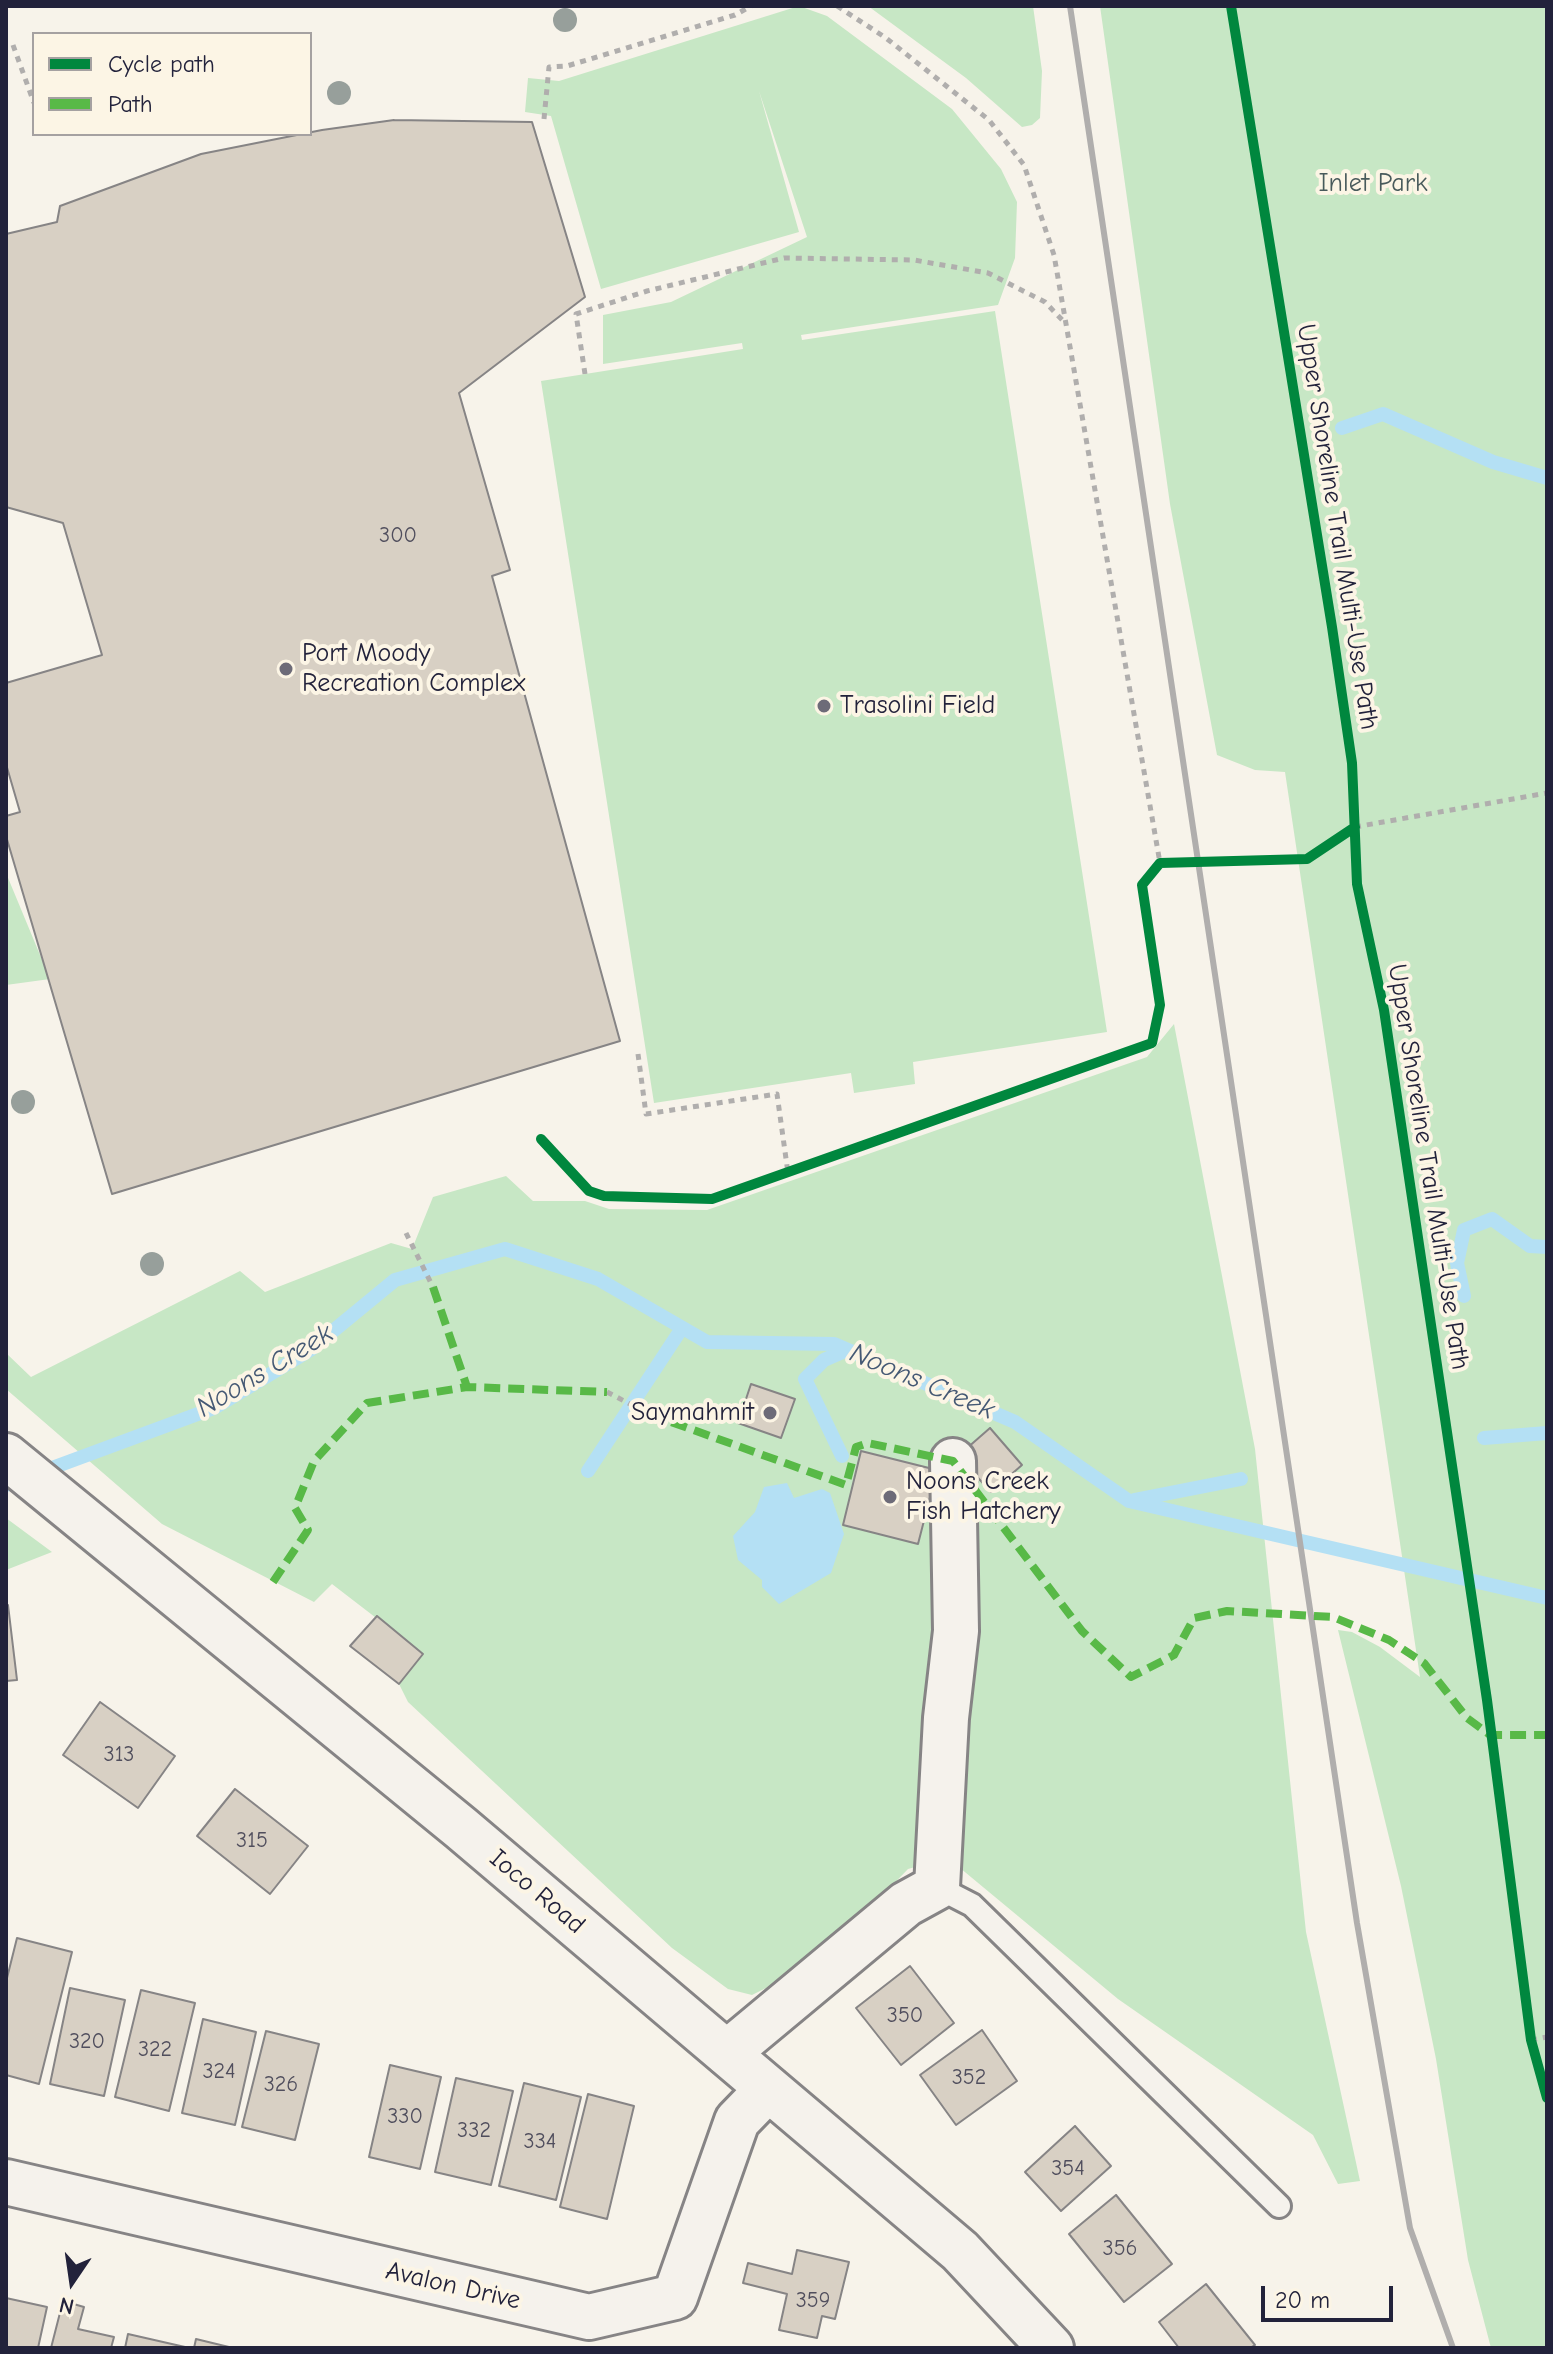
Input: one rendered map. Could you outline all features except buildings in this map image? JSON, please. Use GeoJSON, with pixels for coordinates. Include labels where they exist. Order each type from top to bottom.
{"type":"FeatureCollection","features":[{"type":"Feature","properties":{"kind":"street","name":"Ioco Road"},"geometry":{"type":"LineString","coordinates":[[6,1456],[461,1828],[960,2251],[1051,2348]]}},
{"type":"Feature","properties":{"kind":"street"},"geometry":{"type":"LineString","coordinates":[[727,2053],[906,1904],[937,1887],[946,1718],[956,1631],[953,1461]]}},
{"type":"Feature","properties":{"kind":"street","name":"Avalon Drive"},"geometry":{"type":"LineString","coordinates":[[6,2182],[589,2317],[675,2297],[737,2121],[768,2089]]}},
{"type":"Feature","properties":{"kind":"lane"},"geometry":{"type":"LineString","coordinates":[[937,1887],[972,1905],[1279,2206]]}},
{"type":"Feature","properties":{"kind":"path"},"geometry":{"type":"LineString","coordinates":[[544,119],[549,67],[567,66],[735,15],[751,6]]}},
{"type":"Feature","properties":{"kind":"path"},"geometry":{"type":"LineString","coordinates":[[837,6],[886,38],[989,120],[1024,165],[1054,255],[1160,863]]}},
{"type":"Feature","properties":{"kind":"path"},"geometry":{"type":"LineString","coordinates":[[13,45],[32,97]]}},
{"type":"Feature","properties":{"kind":"path"},"geometry":{"type":"LineString","coordinates":[[585,374],[576,314],[599,304],[784,258],[914,260],[988,273],[1045,302],[1067,326]]}},
{"type":"Feature","properties":{"kind":"path"},"geometry":{"type":"LineString","coordinates":[[1355,827],[1547,793]]}},
{"type":"Feature","properties":{"kind":"path"},"geometry":{"type":"LineString","coordinates":[[1354,811],[1356,841]]}},
{"type":"Feature","properties":{"kind":"path"},"geometry":{"type":"LineString","coordinates":[[638,1054],[646,1114],[777,1094],[788,1173]]}},
{"type":"Feature","properties":{"kind":"path"},"geometry":{"type":"LineString","coordinates":[[406,1233],[433,1287]]}},
{"type":"Feature","properties":{"kind":"path"},"geometry":{"type":"LineString","coordinates":[[607,1392],[649,1414]]}},
{"type":"Feature","properties":{"kind":"path"},"geometry":{"type":"LineString","coordinates":[[1529,2024],[1535,2054]]}},
{"type":"Feature","properties":{"kind":"path"},"geometry":{"type":"LineString","coordinates":[[1531,2040],[1547,2037]]}},
{"type":"Feature","properties":{"kind":"green space","name":"Trasolini Field"},"geometry":{"type":"Polygon","coordinates":[[[799,6],[827,16],[952,109],[1001,169],[1017,202],[1015,258],[998,305],[801,335],[802,340],[995,311],[1107,1032],[913,1062],[915,1084],[854,1093],[851,1073],[654,1103],[541,381],[743,349],[742,343],[603,364],[603,315],[671,302],[807,237],[759,91],[799,232],[601,289],[551,116],[525,112],[528,78],[559,81],[799,6]]]}},
{"type":"Feature","properties":{"kind":"green space"},"geometry":{"type":"Polygon","coordinates":[[[868,6],[1033,6],[1042,71],[1040,118],[1032,125],[1022,127],[966,78],[868,6]]]}},
{"type":"Feature","properties":{"kind":"green space","name":"Inlet Park"},"geometry":{"type":"Polygon","coordinates":[[[1100,6],[1547,6],[1547,2348],[1491,2348],[1468,2260],[1436,2059],[1401,1886],[1338,1630],[1352,1632],[1380,1647],[1420,1677],[1285,772],[1255,770],[1217,755],[1170,504],[1100,6]]]}},
{"type":"Feature","properties":{"kind":"green space"},"geometry":{"type":"Polygon","coordinates":[[[6,873],[50,979],[6,985],[6,873]]]}},
{"type":"Feature","properties":{"kind":"green space"},"geometry":{"type":"Polygon","coordinates":[[[1174,1024],[1255,1449],[1306,1932],[1360,2181],[1338,2184],[1313,2135],[1118,1999],[948,1858],[908,1869],[879,1899],[772,1985],[752,1995],[728,1989],[672,1948],[408,1702],[399,1684],[423,1654],[332,1584],[314,1602],[162,1524],[6,1389],[6,1353],[31,1377],[240,1271],[265,1292],[391,1243],[412,1249],[433,1197],[506,1176],[533,1201],[585,1201],[609,1209],[707,1210],[1147,1057],[1174,1024]]]}},
{"type":"Feature","properties":{"kind":"green space"},"geometry":{"type":"Polygon","coordinates":[[[6,1518],[52,1552],[6,1570],[6,1518]]]}},
{"type":"Feature","properties":{"kind":"water"},"geometry":{"type":"Polygon","coordinates":[[[787,1483],[794,1498],[822,1489],[830,1493],[844,1534],[831,1573],[779,1604],[762,1587],[762,1580],[738,1560],[733,1536],[755,1512],[764,1487],[787,1483]]]}},
{"type":"Feature","properties":{"kind":"waterway"},"geometry":{"type":"LineString","coordinates":[[1342,428],[1383,414],[1493,462],[1547,478]]}},
{"type":"Feature","properties":{"kind":"waterway"},"geometry":{"type":"LineString","coordinates":[[1464,1296],[1457,1263],[1464,1230],[1492,1219],[1530,1246],[1547,1247]]}},
{"type":"Feature","properties":{"kind":"waterway","name":"Noons Creek"},"geometry":{"type":"LineString","coordinates":[[6,1485],[214,1408],[310,1350],[395,1280],[505,1249],[598,1279],[707,1342],[834,1344],[1015,1422],[1129,1501],[1547,1598]]}},
{"type":"Feature","properties":{"kind":"waterway"},"geometry":{"type":"LineString","coordinates":[[588,1471],[682,1328]]}},
{"type":"Feature","properties":{"kind":"waterway"},"geometry":{"type":"LineString","coordinates":[[842,1456],[805,1379],[824,1360],[847,1350]]}},
{"type":"Feature","properties":{"kind":"waterway"},"geometry":{"type":"LineString","coordinates":[[1484,1438],[1547,1433]]}},
{"type":"Feature","properties":{"kind":"waterway"},"geometry":{"type":"LineString","coordinates":[[1134,1500],[1241,1479]]}},
{"type":"Feature","properties":{"kind":"railway"},"geometry":{"type":"LineString","coordinates":[[1070,6],[1357,1923],[1410,2228],[1453,2348]]}},
{"type":"Feature","properties":{"kind":"marked path"},"geometry":{"type":"LineString","coordinates":[[433,1287],[467,1387]]}},
{"type":"Feature","properties":{"kind":"marked path"},"geometry":{"type":"LineString","coordinates":[[273,1582],[308,1530],[295,1508],[314,1461],[367,1403],[467,1387],[607,1392]]}},
{"type":"Feature","properties":{"kind":"marked path"},"geometry":{"type":"LineString","coordinates":[[649,1414],[846,1485],[856,1447],[868,1443],[953,1461],[1082,1631],[1131,1677],[1174,1655],[1194,1618],[1227,1611],[1333,1617],[1389,1640],[1424,1663],[1467,1718],[1490,1735],[1547,1735]]}},
{"type":"Feature","properties":{"kind":"cycle path","name":"Upper Shoreline Trail Multi-Use Path"},"geometry":{"type":"LineString","coordinates":[[1231,6],[1332,627],[1352,763],[1357,884],[1384,1010],[1487,1700],[1531,2040],[1547,2098]]}},
{"type":"Feature","properties":{"kind":"cycle path"},"geometry":{"type":"LineString","coordinates":[[541,1139],[589,1191],[604,1196],[712,1199],[1152,1043],[1160,1005],[1142,885],[1160,863],[1307,859],[1355,827]]}},
{"type":"Feature","properties":{"kind":"place","name":"Port Moody Recreation Complex"},"geometry":{"type":"Point","coordinates":[286,669]}},
{"type":"Feature","properties":{"kind":"place","name":"Trasolini Field"},"geometry":{"type":"Point","coordinates":[824,706]}},
{"type":"Feature","properties":{"kind":"place","name":"Saymahmit"},"geometry":{"type":"Point","coordinates":[770,1413]}},
{"type":"Feature","properties":{"kind":"place","name":"Noons Creek Fish Hatchery"},"geometry":{"type":"Point","coordinates":[890,1497]}}]}
